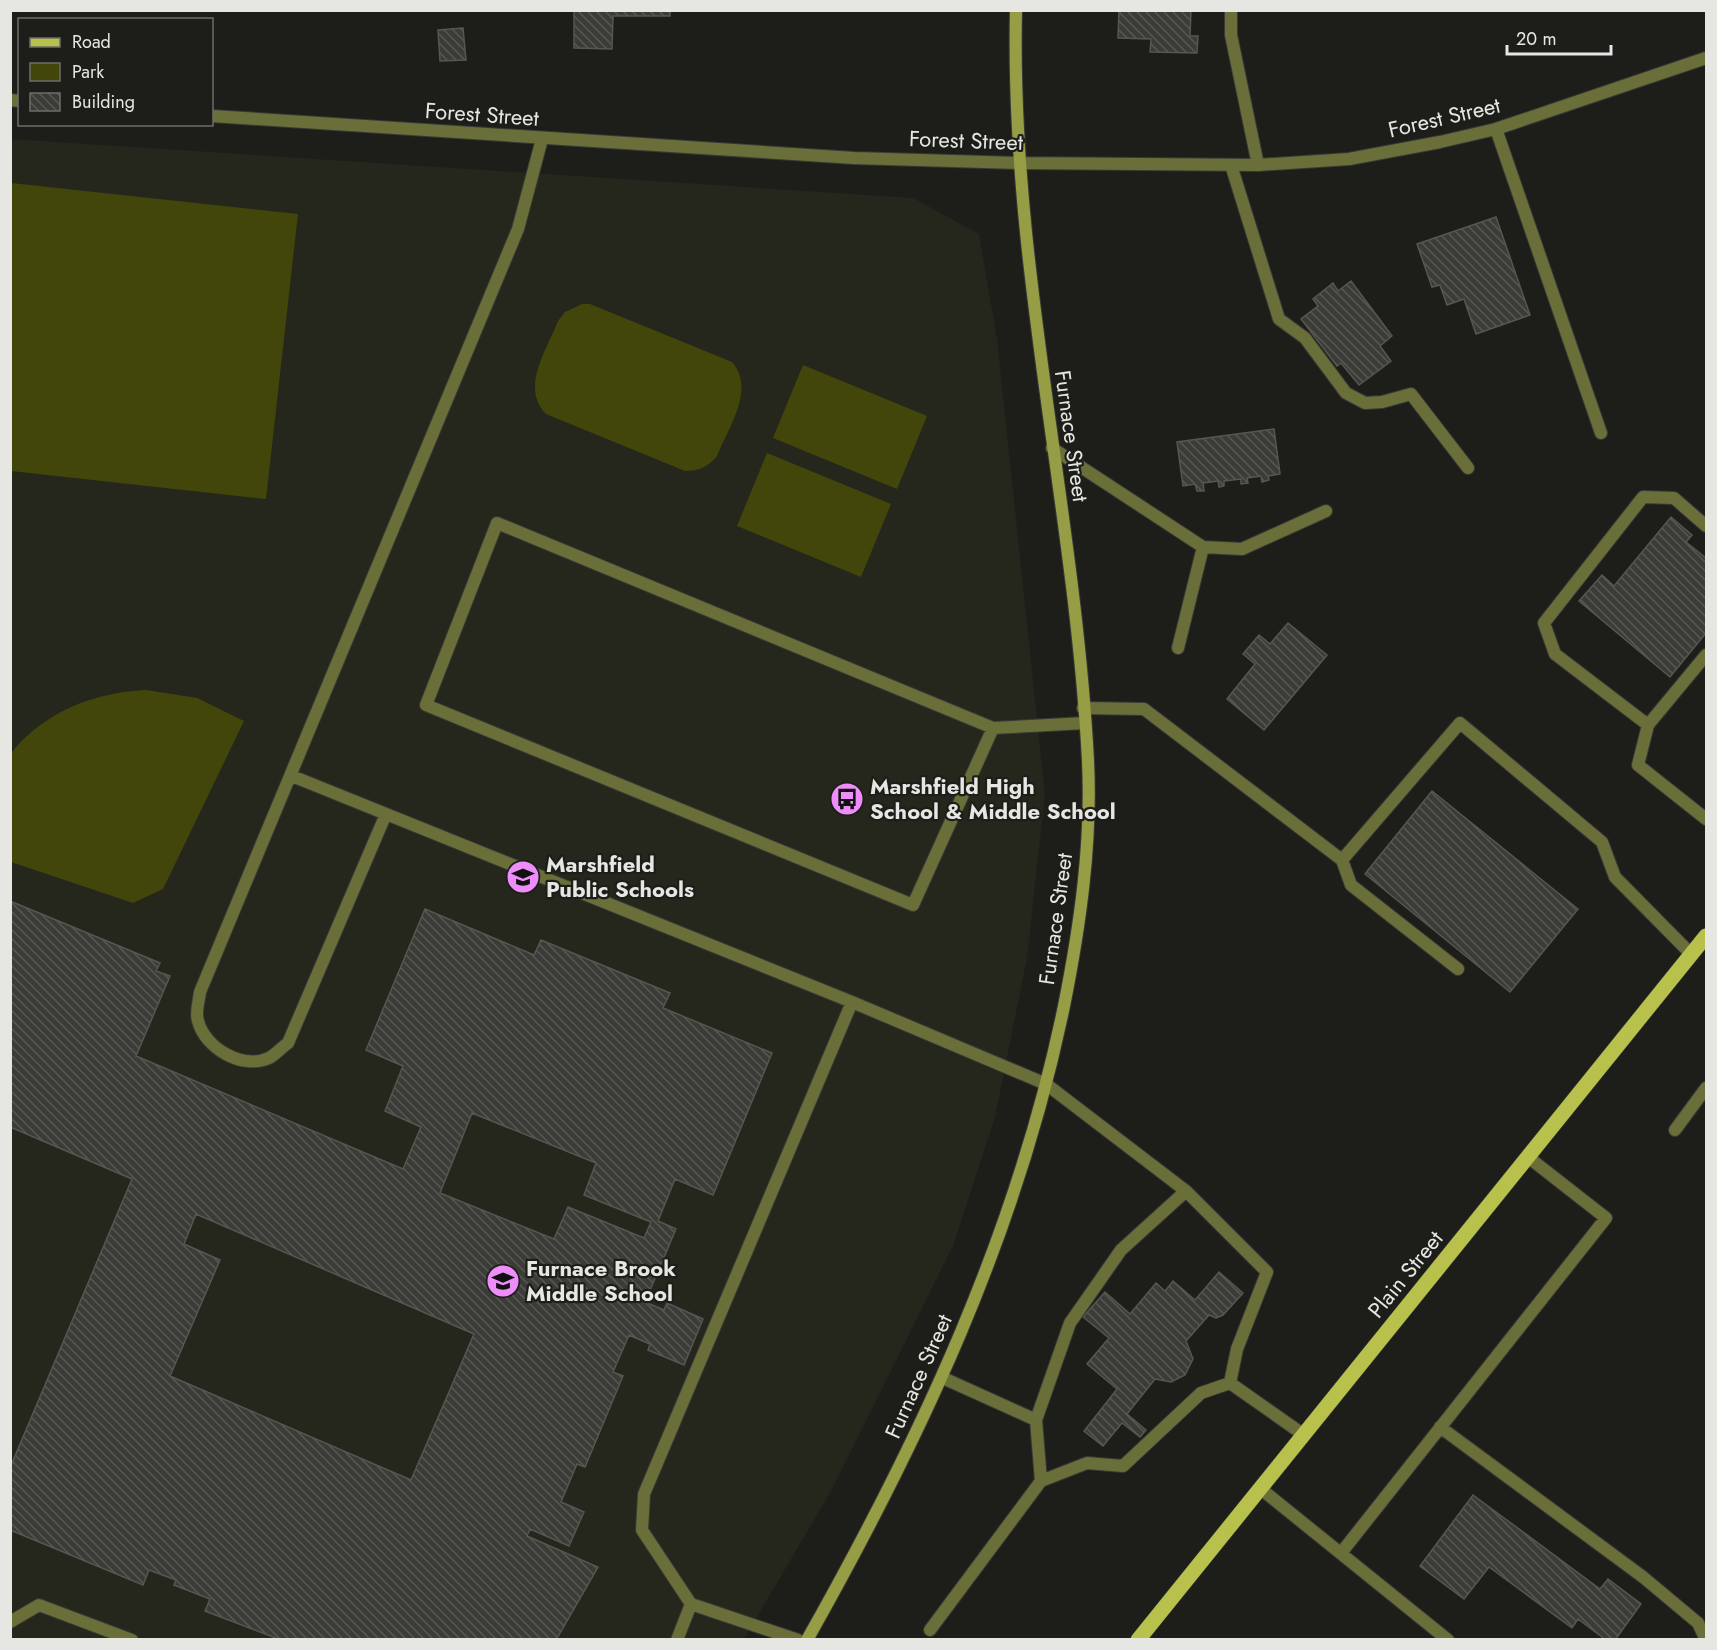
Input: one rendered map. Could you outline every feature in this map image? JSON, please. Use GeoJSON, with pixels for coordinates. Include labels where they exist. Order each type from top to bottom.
{"type":"FeatureCollection","features":[{"type":"Feature","properties":{"kind":"main road","name":"Furnace Street"},"geometry":{"type":"LineString","coordinates":[[807,1640],[892,1483],[943,1378],[999,1237],[1046,1084],[1068,984],[1084,876],[1088,822],[1085,723],[1069,569],[1026,247],[1018,163],[1016,10]]}},
{"type":"Feature","properties":{"kind":"main road","name":"Plain Street"},"geometry":{"type":"LineString","coordinates":[[1138,1640],[1707,936]]}},
{"type":"Feature","properties":{"kind":"street"},"geometry":{"type":"LineString","coordinates":[[1231,10],[1231,35],[1258,165]]}},
{"type":"Feature","properties":{"kind":"street","name":"Forest Street"},"geometry":{"type":"LineString","coordinates":[[213,116],[771,154],[1018,163],[1258,165],[1349,159],[1496,129],[1707,58]]}},
{"type":"Feature","properties":{"kind":"street"},"geometry":{"type":"LineString","coordinates":[[1496,129],[1601,433]]}},
{"type":"Feature","properties":{"kind":"street"},"geometry":{"type":"LineString","coordinates":[[386,813],[288,1043],[270,1058],[248,1063],[227,1054],[207,1041],[197,1019],[200,992],[292,776],[518,229],[542,139]]}},
{"type":"Feature","properties":{"kind":"street"},"geometry":{"type":"LineString","coordinates":[[1231,165],[1279,319],[1305,338],[1346,393],[1365,403],[1382,402],[1411,394],[1468,468]]}},
{"type":"Feature","properties":{"kind":"street"},"geometry":{"type":"LineString","coordinates":[[1052,447],[1203,547],[1242,549],[1326,511]]}},
{"type":"Feature","properties":{"kind":"street"},"geometry":{"type":"LineString","coordinates":[[1648,726],[1555,654],[1544,623],[1642,497],[1674,498],[1707,526]]}},
{"type":"Feature","properties":{"kind":"street"},"geometry":{"type":"LineString","coordinates":[[993,728],[913,905],[426,705],[497,523],[993,728],[1085,723]]}},
{"type":"Feature","properties":{"kind":"street"},"geometry":{"type":"LineString","coordinates":[[1178,648],[1203,547]]}},
{"type":"Feature","properties":{"kind":"street"},"geometry":{"type":"LineString","coordinates":[[1707,655],[1648,726],[1638,765],[1707,819]]}},
{"type":"Feature","properties":{"kind":"street"},"geometry":{"type":"LineString","coordinates":[[1083,708],[1144,709],[1342,860],[1352,885],[1458,969]]}},
{"type":"Feature","properties":{"kind":"street"},"geometry":{"type":"LineString","coordinates":[[1342,860],[1460,723],[1602,842],[1615,877],[1692,955]]}},
{"type":"Feature","properties":{"kind":"street"},"geometry":{"type":"LineString","coordinates":[[292,776],[852,1002],[1046,1084],[1186,1191],[1267,1272],[1237,1348],[1230,1383]]}},
{"type":"Feature","properties":{"kind":"street"},"geometry":{"type":"LineString","coordinates":[[798,1640],[692,1604],[642,1530],[644,1494],[852,1002]]}},
{"type":"Feature","properties":{"kind":"street"},"geometry":{"type":"LineString","coordinates":[[1675,1130],[1707,1088]]}},
{"type":"Feature","properties":{"kind":"street"},"geometry":{"type":"LineString","coordinates":[[1341,1553],[1606,1218],[1528,1157]]}},
{"type":"Feature","properties":{"kind":"street"},"geometry":{"type":"LineString","coordinates":[[1041,1482],[1036,1420],[1070,1323],[1121,1250],[1186,1191]]}},
{"type":"Feature","properties":{"kind":"street"},"geometry":{"type":"LineString","coordinates":[[943,1378],[1036,1420]]}},
{"type":"Feature","properties":{"kind":"street"},"geometry":{"type":"LineString","coordinates":[[1230,1383],[1304,1435]]}},
{"type":"Feature","properties":{"kind":"street"},"geometry":{"type":"LineString","coordinates":[[930,1630],[1041,1482],[1087,1463],[1123,1466],[1201,1393],[1230,1383]]}},
{"type":"Feature","properties":{"kind":"street"},"geometry":{"type":"LineString","coordinates":[[1440,1427],[1643,1577],[1698,1623],[1706,1640]]}},
{"type":"Feature","properties":{"kind":"street"},"geometry":{"type":"LineString","coordinates":[[1261,1489],[1449,1640]]}},
{"type":"Feature","properties":{"kind":"street"},"geometry":{"type":"LineString","coordinates":[[677,1640],[692,1604]]}},
{"type":"Feature","properties":{"kind":"street"},"geometry":{"type":"LineString","coordinates":[[10,1622],[39,1605],[132,1640]]}},
{"type":"Feature","properties":{"kind":"shaded area","name":"Marshfield Public Schools"},"geometry":{"type":"Polygon","coordinates":[[[10,139],[913,198],[979,234],[997,339],[1045,795],[1027,958],[995,1117],[953,1246],[831,1491],[744,1639],[11,1639],[10,139]]]}},
{"type":"Feature","properties":{"kind":"green space"},"geometry":{"type":"Polygon","coordinates":[[[11,183],[298,214],[266,499],[11,471],[11,183]]]}},
{"type":"Feature","properties":{"kind":"green space"},"geometry":{"type":"Polygon","coordinates":[[[582,304],[590,304],[732,362],[739,373],[741,384],[738,409],[717,456],[707,466],[685,471],[546,414],[535,392],[538,368],[558,321],[565,312],[582,304]]]}},
{"type":"Feature","properties":{"kind":"green space"},"geometry":{"type":"Polygon","coordinates":[[[803,365],[927,416],[897,489],[773,438],[803,365]]]}},
{"type":"Feature","properties":{"kind":"green space"},"geometry":{"type":"Polygon","coordinates":[[[767,453],[891,504],[861,577],[737,526],[767,453]]]}},
{"type":"Feature","properties":{"kind":"green space"},"geometry":{"type":"Polygon","coordinates":[[[146,690],[197,698],[244,721],[163,889],[133,903],[11,862],[11,753],[39,726],[71,707],[107,695],[146,690]]]}},
{"type":"Feature","properties":{"kind":"building"},"geometry":{"type":"Polygon","coordinates":[[[574,10],[670,10],[670,16],[613,16],[612,49],[574,48],[574,10]]]}},
{"type":"Feature","properties":{"kind":"building"},"geometry":{"type":"Polygon","coordinates":[[[1119,10],[1191,10],[1190,36],[1198,36],[1197,53],[1150,52],[1151,39],[1118,38],[1119,10]]]}},
{"type":"Feature","properties":{"kind":"building"},"geometry":{"type":"Polygon","coordinates":[[[463,28],[466,60],[440,61],[438,30],[463,28]]]}},
{"type":"Feature","properties":{"kind":"building"},"geometry":{"type":"Polygon","coordinates":[[[1496,217],[1530,315],[1476,334],[1464,299],[1447,305],[1440,285],[1432,287],[1417,244],[1496,217]]]}},
{"type":"Feature","properties":{"kind":"building"},"geometry":{"type":"Polygon","coordinates":[[[1351,281],[1392,336],[1380,346],[1391,361],[1359,385],[1341,363],[1337,366],[1301,319],[1318,306],[1313,299],[1333,283],[1338,291],[1351,281]]]}},
{"type":"Feature","properties":{"kind":"building"},"geometry":{"type":"Polygon","coordinates":[[[1274,429],[1280,474],[1268,476],[1269,480],[1262,482],[1261,476],[1247,478],[1248,483],[1241,484],[1241,479],[1224,481],[1224,486],[1219,487],[1218,481],[1203,483],[1204,491],[1197,491],[1195,484],[1183,486],[1177,442],[1274,429]]]}},
{"type":"Feature","properties":{"kind":"building"},"geometry":{"type":"Polygon","coordinates":[[[1671,517],[1692,535],[1686,542],[1706,558],[1706,633],[1670,677],[1579,601],[1602,575],[1614,586],[1671,517]]]}},
{"type":"Feature","properties":{"kind":"building"},"geometry":{"type":"Polygon","coordinates":[[[1288,623],[1327,655],[1264,730],[1227,699],[1255,664],[1243,654],[1259,635],[1270,644],[1288,623]]]}},
{"type":"Feature","properties":{"kind":"building"},"geometry":{"type":"Polygon","coordinates":[[[1432,791],[1578,909],[1510,992],[1365,874],[1432,791]]]}},
{"type":"Feature","properties":{"kind":"building","name":"Furnace Brook Middle School"},"geometry":{"type":"Polygon","coordinates":[[[10,901],[160,963],[156,971],[170,976],[136,1056],[403,1169],[421,1127],[385,1111],[403,1066],[366,1050],[425,909],[534,955],[541,940],[670,993],[663,1008],[772,1053],[713,1195],[675,1179],[658,1221],[676,1229],[645,1302],[664,1310],[667,1303],[703,1319],[684,1365],[648,1350],[650,1344],[629,1335],[613,1372],[623,1376],[585,1467],[577,1464],[561,1502],[584,1512],[569,1546],[530,1529],[527,1536],[598,1567],[556,1640],[281,1640],[205,1611],[210,1599],[174,1585],[176,1580],[149,1570],[143,1585],[10,1530],[10,1468],[132,1179],[10,1127],[10,901]],[[472,1113],[440,1193],[554,1239],[568,1207],[644,1238],[651,1222],[584,1195],[596,1163],[472,1113]],[[196,1214],[184,1244],[220,1260],[170,1376],[411,1480],[474,1334],[196,1214]]]}},
{"type":"Feature","properties":{"kind":"building"},"geometry":{"type":"Polygon","coordinates":[[[1219,1272],[1243,1293],[1223,1315],[1216,1318],[1209,1315],[1186,1341],[1193,1359],[1185,1375],[1171,1382],[1155,1379],[1127,1414],[1146,1430],[1140,1437],[1122,1423],[1103,1446],[1084,1431],[1117,1389],[1087,1364],[1109,1338],[1083,1317],[1105,1292],[1130,1314],[1156,1283],[1165,1291],[1173,1281],[1195,1300],[1219,1272]]]}},
{"type":"Feature","properties":{"kind":"building"},"geometry":{"type":"Polygon","coordinates":[[[1473,1495],[1600,1589],[1608,1579],[1641,1604],[1615,1640],[1606,1640],[1578,1619],[1572,1628],[1489,1567],[1464,1599],[1420,1566],[1473,1495]]]}},
{"type":"Feature","properties":{"kind":"place","name":"Marshfield High School & Middle School"},"geometry":{"type":"Point","coordinates":[847,799]}},
{"type":"Feature","properties":{"kind":"place","name":"Marshfield Public Schools"},"geometry":{"type":"Point","coordinates":[523,877]}},
{"type":"Feature","properties":{"kind":"place","name":"Furnace Brook Middle School"},"geometry":{"type":"Point","coordinates":[503,1281]}}]}
